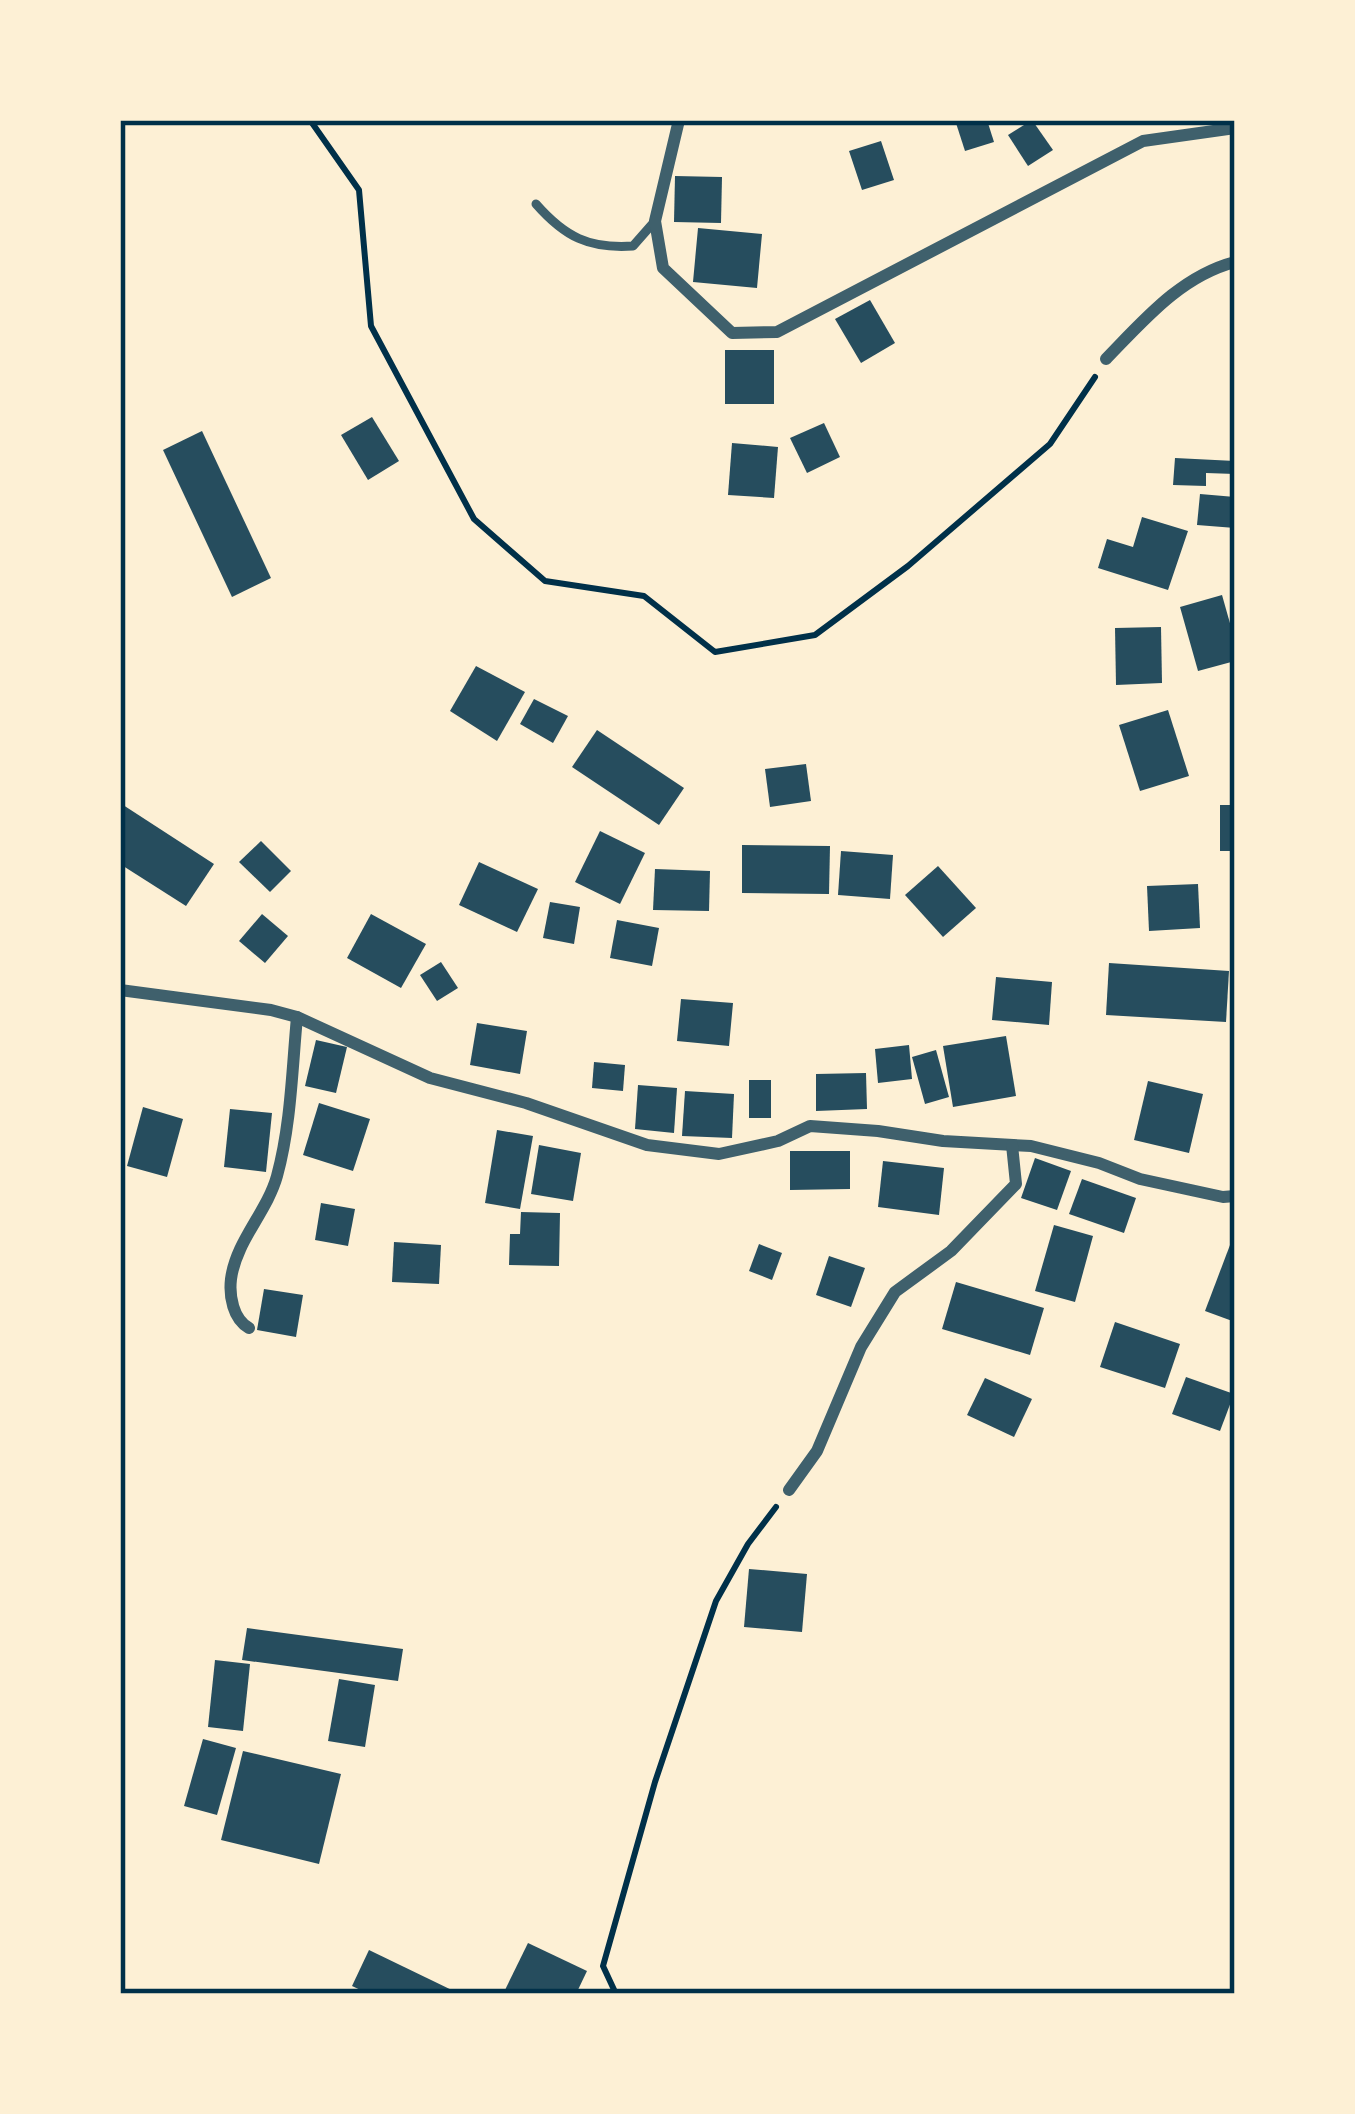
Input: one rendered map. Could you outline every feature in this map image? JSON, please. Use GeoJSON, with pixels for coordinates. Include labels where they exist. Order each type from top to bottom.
{"type":"FeatureCollection","features":[{"type":"Feature","properties":{"kind":"street"},"geometry":{"type":"LineString","coordinates":[[679,120],[655,221],[663,268],[732,333],[777,332],[1143,141],[1235,128]]}},
{"type":"Feature","properties":{"kind":"street"},"geometry":{"type":"LineString","coordinates":[[1106,359],[1158,307],[1207,269],[1235,262]]}},
{"type":"Feature","properties":{"kind":"street"},"geometry":{"type":"LineString","coordinates":[[120,990],[297,1017],[430,1078],[526,1103],[647,1145],[719,1154],[778,1141],[810,1126],[1012,1145],[1099,1163],[1161,1184],[1235,1196]]}},
{"type":"Feature","properties":{"kind":"street"},"geometry":{"type":"LineString","coordinates":[[249,1328],[241,1324],[231,1303],[231,1276],[277,1178],[287,1127],[297,1017]]}},
{"type":"Feature","properties":{"kind":"street"},"geometry":{"type":"LineString","coordinates":[[789,1490],[817,1451],[861,1347],[895,1292],[951,1251],[1016,1184],[1012,1145]]}},
{"type":"Feature","properties":{"kind":"lane"},"geometry":{"type":"LineString","coordinates":[[536,204],[555,226],[602,248],[633,246],[655,221]]}},
{"type":"Feature","properties":{"kind":"path"},"geometry":{"type":"LineString","coordinates":[[310,120],[359,190],[371,326],[474,519],[545,581],[644,596],[715,652],[815,635],[908,566],[1050,444],[1106,359]]}},
{"type":"Feature","properties":{"kind":"path"},"geometry":{"type":"LineString","coordinates":[[616,1994],[603,1966],[656,1782],[716,1601],[748,1544],[789,1490]]}},
{"type":"Feature","properties":{"kind":"building"},"geometry":{"type":"Polygon","coordinates":[[[955,120],[987,120],[994,142],[965,151],[955,120]]]}},
{"type":"Feature","properties":{"kind":"building"},"geometry":{"type":"Polygon","coordinates":[[[1032,120],[1053,150],[1028,166],[1008,135],[1032,120]]]}},
{"type":"Feature","properties":{"kind":"building"},"geometry":{"type":"Polygon","coordinates":[[[881,141],[894,180],[862,190],[849,151],[881,141]]]}},
{"type":"Feature","properties":{"kind":"building"},"geometry":{"type":"Polygon","coordinates":[[[675,176],[722,177],[721,223],[674,222],[675,176]]]}},
{"type":"Feature","properties":{"kind":"building"},"geometry":{"type":"Polygon","coordinates":[[[698,228],[762,234],[757,288],[693,282],[698,228]]]}},
{"type":"Feature","properties":{"kind":"building"},"geometry":{"type":"Polygon","coordinates":[[[870,300],[895,343],[861,363],[835,319],[870,300]]]}},
{"type":"Feature","properties":{"kind":"building"},"geometry":{"type":"Polygon","coordinates":[[[725,350],[774,350],[774,404],[725,404],[725,350]]]}},
{"type":"Feature","properties":{"kind":"building"},"geometry":{"type":"Polygon","coordinates":[[[372,417],[399,461],[368,480],[341,435],[372,417]]]}},
{"type":"Feature","properties":{"kind":"building"},"geometry":{"type":"Polygon","coordinates":[[[824,423],[840,457],[807,473],[790,438],[824,423]]]}},
{"type":"Feature","properties":{"kind":"building"},"geometry":{"type":"Polygon","coordinates":[[[202,431],[271,578],[232,597],[163,450],[202,431]]]}},
{"type":"Feature","properties":{"kind":"building"},"geometry":{"type":"Polygon","coordinates":[[[732,443],[778,447],[774,498],[728,495],[732,443]]]}},
{"type":"Feature","properties":{"kind":"building"},"geometry":{"type":"Polygon","coordinates":[[[1175,458],[1235,461],[1235,474],[1206,473],[1206,486],[1173,485],[1175,458]]]}},
{"type":"Feature","properties":{"kind":"building"},"geometry":{"type":"Polygon","coordinates":[[[1200,494],[1235,497],[1235,528],[1197,525],[1200,494]]]}},
{"type":"Feature","properties":{"kind":"building"},"geometry":{"type":"Polygon","coordinates":[[[1142,517],[1188,531],[1168,590],[1098,568],[1107,539],[1133,547],[1142,517]]]}},
{"type":"Feature","properties":{"kind":"building"},"geometry":{"type":"Polygon","coordinates":[[[1222,595],[1235,641],[1235,661],[1198,671],[1180,607],[1222,595]]]}},
{"type":"Feature","properties":{"kind":"building"},"geometry":{"type":"Polygon","coordinates":[[[1161,627],[1162,683],[1116,685],[1115,628],[1161,627]]]}},
{"type":"Feature","properties":{"kind":"building"},"geometry":{"type":"Polygon","coordinates":[[[476,666],[525,692],[497,741],[450,711],[476,666]]]}},
{"type":"Feature","properties":{"kind":"building"},"geometry":{"type":"Polygon","coordinates":[[[534,699],[568,716],[553,743],[520,724],[534,699]]]}},
{"type":"Feature","properties":{"kind":"building"},"geometry":{"type":"Polygon","coordinates":[[[1168,710],[1189,776],[1140,791],[1119,725],[1168,710]]]}},
{"type":"Feature","properties":{"kind":"building"},"geometry":{"type":"Polygon","coordinates":[[[597,730],[684,788],[659,825],[572,767],[597,730]]]}},
{"type":"Feature","properties":{"kind":"building"},"geometry":{"type":"Polygon","coordinates":[[[806,764],[811,801],[770,807],[765,769],[806,764]]]}},
{"type":"Feature","properties":{"kind":"building"},"geometry":{"type":"Polygon","coordinates":[[[120,803],[214,864],[186,906],[120,864],[120,803]]]}},
{"type":"Feature","properties":{"kind":"building"},"geometry":{"type":"Polygon","coordinates":[[[1220,805],[1235,805],[1235,851],[1220,851],[1220,805]]]}},
{"type":"Feature","properties":{"kind":"building"},"geometry":{"type":"Polygon","coordinates":[[[600,831],[645,853],[620,904],[575,882],[600,831]]]}},
{"type":"Feature","properties":{"kind":"building"},"geometry":{"type":"Polygon","coordinates":[[[261,841],[291,871],[270,892],[239,862],[261,841]]]}},
{"type":"Feature","properties":{"kind":"building"},"geometry":{"type":"Polygon","coordinates":[[[742,845],[830,846],[829,894],[742,893],[742,845]]]}},
{"type":"Feature","properties":{"kind":"building"},"geometry":{"type":"Polygon","coordinates":[[[841,851],[893,855],[890,899],[838,895],[841,851]]]}},
{"type":"Feature","properties":{"kind":"building"},"geometry":{"type":"Polygon","coordinates":[[[479,862],[538,889],[517,932],[459,905],[479,862]]]}},
{"type":"Feature","properties":{"kind":"building"},"geometry":{"type":"Polygon","coordinates":[[[938,866],[976,908],[943,937],[905,895],[938,866]]]}},
{"type":"Feature","properties":{"kind":"building"},"geometry":{"type":"Polygon","coordinates":[[[655,869],[710,871],[709,911],[653,910],[655,869]]]}},
{"type":"Feature","properties":{"kind":"building"},"geometry":{"type":"Polygon","coordinates":[[[1198,884],[1200,928],[1149,931],[1147,886],[1198,884]]]}},
{"type":"Feature","properties":{"kind":"building"},"geometry":{"type":"Polygon","coordinates":[[[550,902],[580,907],[574,944],[543,938],[550,902]]]}},
{"type":"Feature","properties":{"kind":"building"},"geometry":{"type":"Polygon","coordinates":[[[262,914],[288,936],[265,963],[239,941],[262,914]]]}},
{"type":"Feature","properties":{"kind":"building"},"geometry":{"type":"Polygon","coordinates":[[[371,914],[426,944],[401,988],[347,958],[371,914]]]}},
{"type":"Feature","properties":{"kind":"building"},"geometry":{"type":"Polygon","coordinates":[[[617,920],[659,928],[652,966],[610,958],[617,920]]]}},
{"type":"Feature","properties":{"kind":"building"},"geometry":{"type":"Polygon","coordinates":[[[441,962],[458,988],[437,1001],[420,975],[441,962]]]}},
{"type":"Feature","properties":{"kind":"building"},"geometry":{"type":"Polygon","coordinates":[[[1109,963],[1229,971],[1226,1022],[1106,1015],[1109,963]]]}},
{"type":"Feature","properties":{"kind":"building"},"geometry":{"type":"Polygon","coordinates":[[[996,977],[1052,982],[1049,1025],[992,1020],[996,977]]]}},
{"type":"Feature","properties":{"kind":"building"},"geometry":{"type":"Polygon","coordinates":[[[681,999],[733,1003],[729,1046],[677,1041],[681,999]]]}},
{"type":"Feature","properties":{"kind":"building"},"geometry":{"type":"Polygon","coordinates":[[[477,1023],[527,1031],[520,1074],[470,1065],[477,1023]]]}},
{"type":"Feature","properties":{"kind":"building"},"geometry":{"type":"Polygon","coordinates":[[[1006,1036],[1016,1096],[953,1107],[943,1046],[1006,1036]]]}},
{"type":"Feature","properties":{"kind":"building"},"geometry":{"type":"Polygon","coordinates":[[[316,1040],[347,1047],[336,1093],[305,1086],[316,1040]]]}},
{"type":"Feature","properties":{"kind":"building"},"geometry":{"type":"Polygon","coordinates":[[[909,1045],[912,1079],[878,1083],[875,1049],[909,1045]]]}},
{"type":"Feature","properties":{"kind":"building"},"geometry":{"type":"Polygon","coordinates":[[[936,1050],[949,1097],[925,1104],[912,1057],[936,1050]]]}},
{"type":"Feature","properties":{"kind":"building"},"geometry":{"type":"Polygon","coordinates":[[[594,1062],[625,1065],[623,1091],[592,1088],[594,1062]]]}},
{"type":"Feature","properties":{"kind":"building"},"geometry":{"type":"Polygon","coordinates":[[[866,1073],[867,1109],[816,1111],[816,1074],[866,1073]]]}},
{"type":"Feature","properties":{"kind":"building"},"geometry":{"type":"Polygon","coordinates":[[[749,1080],[771,1080],[771,1118],[749,1118],[749,1080]]]}},
{"type":"Feature","properties":{"kind":"building"},"geometry":{"type":"Polygon","coordinates":[[[1148,1081],[1203,1094],[1189,1153],[1134,1140],[1148,1081]]]}},
{"type":"Feature","properties":{"kind":"building"},"geometry":{"type":"Polygon","coordinates":[[[638,1085],[677,1088],[674,1133],[635,1129],[638,1085]]]}},
{"type":"Feature","properties":{"kind":"building"},"geometry":{"type":"Polygon","coordinates":[[[685,1091],[734,1094],[732,1138],[682,1136],[685,1091]]]}},
{"type":"Feature","properties":{"kind":"building"},"geometry":{"type":"Polygon","coordinates":[[[319,1103],[370,1119],[353,1171],[303,1155],[319,1103]]]}},
{"type":"Feature","properties":{"kind":"building"},"geometry":{"type":"Polygon","coordinates":[[[143,1107],[183,1119],[167,1177],[127,1166],[143,1107]]]}},
{"type":"Feature","properties":{"kind":"building"},"geometry":{"type":"Polygon","coordinates":[[[230,1109],[272,1113],[266,1172],[224,1167],[230,1109]]]}},
{"type":"Feature","properties":{"kind":"building"},"geometry":{"type":"Polygon","coordinates":[[[497,1130],[533,1136],[520,1209],[485,1203],[497,1130]]]}},
{"type":"Feature","properties":{"kind":"building"},"geometry":{"type":"Polygon","coordinates":[[[539,1145],[581,1153],[573,1201],[531,1194],[539,1145]]]}},
{"type":"Feature","properties":{"kind":"building"},"geometry":{"type":"Polygon","coordinates":[[[790,1151],[850,1151],[850,1189],[790,1190],[790,1151]]]}},
{"type":"Feature","properties":{"kind":"building"},"geometry":{"type":"Polygon","coordinates":[[[1035,1158],[1071,1171],[1057,1210],[1021,1198],[1035,1158]]]}},
{"type":"Feature","properties":{"kind":"building"},"geometry":{"type":"Polygon","coordinates":[[[883,1161],[944,1168],[939,1215],[878,1207],[883,1161]]]}},
{"type":"Feature","properties":{"kind":"building"},"geometry":{"type":"Polygon","coordinates":[[[1082,1179],[1136,1198],[1124,1233],[1069,1214],[1082,1179]]]}},
{"type":"Feature","properties":{"kind":"building"},"geometry":{"type":"Polygon","coordinates":[[[321,1203],[355,1209],[348,1246],[315,1240],[321,1203]]]}},
{"type":"Feature","properties":{"kind":"building"},"geometry":{"type":"Polygon","coordinates":[[[521,1212],[560,1213],[559,1266],[509,1265],[510,1234],[520,1234],[521,1212]]]}},
{"type":"Feature","properties":{"kind":"building"},"geometry":{"type":"Polygon","coordinates":[[[1054,1225],[1093,1236],[1075,1302],[1035,1291],[1054,1225]]]}},
{"type":"Feature","properties":{"kind":"building"},"geometry":{"type":"Polygon","coordinates":[[[394,1242],[441,1245],[439,1284],[392,1282],[394,1242]]]}},
{"type":"Feature","properties":{"kind":"building"},"geometry":{"type":"Polygon","coordinates":[[[759,1244],[782,1253],[772,1280],[749,1271],[759,1244]]]}},
{"type":"Feature","properties":{"kind":"building"},"geometry":{"type":"Polygon","coordinates":[[[1230,1245],[1235,1247],[1235,1322],[1205,1311],[1230,1245]]]}},
{"type":"Feature","properties":{"kind":"building"},"geometry":{"type":"Polygon","coordinates":[[[829,1256],[865,1268],[851,1307],[816,1295],[829,1256]]]}},
{"type":"Feature","properties":{"kind":"building"},"geometry":{"type":"Polygon","coordinates":[[[956,1282],[1044,1308],[1030,1355],[942,1329],[956,1282]]]}},
{"type":"Feature","properties":{"kind":"building"},"geometry":{"type":"Polygon","coordinates":[[[264,1289],[303,1295],[296,1337],[257,1330],[264,1289]]]}},
{"type":"Feature","properties":{"kind":"building"},"geometry":{"type":"Polygon","coordinates":[[[1115,1322],[1180,1344],[1165,1388],[1100,1367],[1115,1322]]]}},
{"type":"Feature","properties":{"kind":"building"},"geometry":{"type":"Polygon","coordinates":[[[1186,1377],[1234,1394],[1220,1431],[1172,1414],[1186,1377]]]}},
{"type":"Feature","properties":{"kind":"building"},"geometry":{"type":"Polygon","coordinates":[[[985,1378],[1032,1399],[1014,1437],[967,1415],[985,1378]]]}},
{"type":"Feature","properties":{"kind":"building"},"geometry":{"type":"Polygon","coordinates":[[[749,1569],[807,1574],[802,1632],[744,1627],[749,1569]]]}},
{"type":"Feature","properties":{"kind":"building"},"geometry":{"type":"Polygon","coordinates":[[[247,1628],[403,1649],[398,1681],[242,1660],[247,1628]]]}},
{"type":"Feature","properties":{"kind":"building"},"geometry":{"type":"Polygon","coordinates":[[[215,1660],[250,1664],[243,1731],[208,1727],[215,1660]]]}},
{"type":"Feature","properties":{"kind":"building"},"geometry":{"type":"Polygon","coordinates":[[[339,1679],[375,1685],[365,1747],[328,1741],[339,1679]]]}},
{"type":"Feature","properties":{"kind":"building"},"geometry":{"type":"Polygon","coordinates":[[[203,1739],[236,1748],[217,1815],[184,1806],[203,1739]]]}},
{"type":"Feature","properties":{"kind":"building"},"geometry":{"type":"Polygon","coordinates":[[[243,1751],[341,1774],[319,1864],[221,1840],[243,1751]]]}},
{"type":"Feature","properties":{"kind":"building"},"geometry":{"type":"Polygon","coordinates":[[[528,1943],[587,1971],[576,1994],[505,1990],[528,1943]]]}},
{"type":"Feature","properties":{"kind":"building"},"geometry":{"type":"Polygon","coordinates":[[[369,1950],[460,1994],[369,1994],[352,1986],[369,1950]]]}}]}
